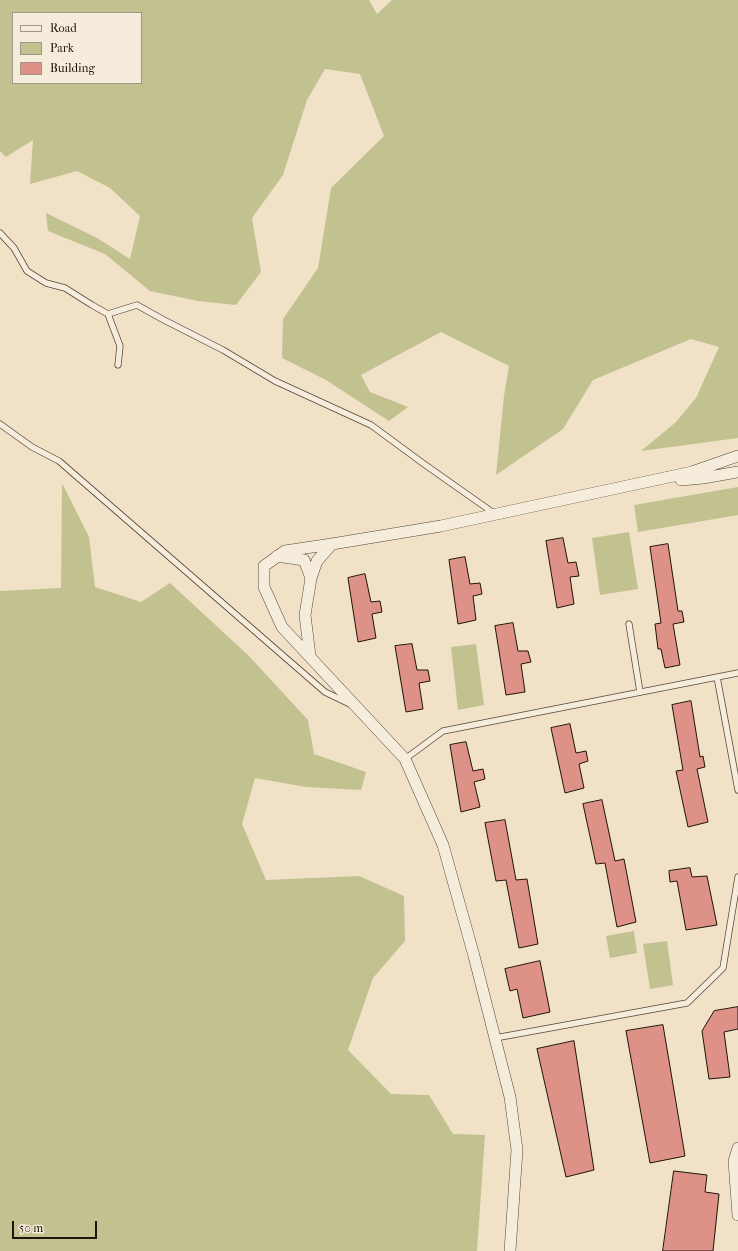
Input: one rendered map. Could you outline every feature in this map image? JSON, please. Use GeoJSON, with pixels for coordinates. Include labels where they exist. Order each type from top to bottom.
{"type":"FeatureCollection","features":[{"type":"Feature","properties":{"kind":"street"},"geometry":{"type":"LineString","coordinates":[[510,1251],[517,1150],[510,1097],[444,845],[405,759],[282,627],[264,587],[264,566],[285,551],[441,526],[692,472],[738,456]]}},
{"type":"Feature","properties":{"kind":"street"},"geometry":{"type":"LineString","coordinates":[[639,484],[703,478],[738,472]]}},
{"type":"Feature","properties":{"kind":"street"},"geometry":{"type":"LineString","coordinates":[[310,656],[305,615],[311,578],[317,561],[332,544]]}},
{"type":"Feature","properties":{"kind":"street"},"geometry":{"type":"LineString","coordinates":[[278,556],[304,560],[311,578]]}},
{"type":"Feature","properties":{"kind":"street"},"geometry":{"type":"LineString","coordinates":[[738,1148],[734,1162],[738,1215]]}},
{"type":"Feature","properties":{"kind":"lane"},"geometry":{"type":"LineString","coordinates":[[0,233],[14,248],[27,271],[46,283],[65,288],[108,314],[120,346],[118,365]]}},
{"type":"Feature","properties":{"kind":"lane"},"geometry":{"type":"LineString","coordinates":[[108,314],[137,305],[224,350],[275,381],[371,425],[495,514]]}},
{"type":"Feature","properties":{"kind":"lane"},"geometry":{"type":"LineString","coordinates":[[0,424],[32,447],[60,461],[325,692],[358,708]]}},
{"type":"Feature","properties":{"kind":"lane"},"geometry":{"type":"LineString","coordinates":[[629,624],[640,692]]}},
{"type":"Feature","properties":{"kind":"lane"},"geometry":{"type":"LineString","coordinates":[[405,759],[442,731],[738,673]]}},
{"type":"Feature","properties":{"kind":"lane"},"geometry":{"type":"LineString","coordinates":[[717,677],[738,790]]}},
{"type":"Feature","properties":{"kind":"lane"},"geometry":{"type":"LineString","coordinates":[[495,1038],[687,1003],[724,968],[738,878]]}},
{"type":"Feature","properties":{"kind":"green space"},"geometry":{"type":"Polygon","coordinates":[[[0,0],[369,0],[377,14],[392,0],[738,0],[738,438],[641,451],[676,422],[696,398],[719,347],[691,339],[593,380],[563,429],[496,475],[504,396],[509,366],[441,332],[361,375],[370,392],[408,407],[389,421],[326,380],[282,358],[283,319],[318,268],[331,188],[384,136],[360,74],[325,69],[307,100],[283,175],[252,218],[261,272],[236,305],[198,301],[150,291],[105,254],[48,231],[46,213],[97,238],[130,259],[140,216],[110,188],[77,171],[30,184],[33,140],[6,157],[0,151],[0,0]]]}},
{"type":"Feature","properties":{"kind":"green space"},"geometry":{"type":"Polygon","coordinates":[[[62,483],[89,537],[95,587],[141,602],[170,583],[248,655],[308,720],[314,754],[366,772],[361,790],[306,787],[255,778],[242,824],[266,880],[359,876],[404,896],[405,941],[373,978],[348,1050],[391,1094],[429,1095],[453,1134],[485,1135],[477,1251],[0,1251],[0,591],[61,588],[62,483]]]}},
{"type":"Feature","properties":{"kind":"green space"},"geometry":{"type":"Polygon","coordinates":[[[738,487],[738,515],[638,532],[634,505],[738,487]]]}},
{"type":"Feature","properties":{"kind":"green space"},"geometry":{"type":"Polygon","coordinates":[[[629,532],[638,589],[600,595],[592,538],[629,532]]]}},
{"type":"Feature","properties":{"kind":"green space"},"geometry":{"type":"Polygon","coordinates":[[[476,644],[484,705],[458,710],[451,647],[476,644]]]}},
{"type":"Feature","properties":{"kind":"green space"},"geometry":{"type":"Polygon","coordinates":[[[634,931],[637,953],[610,958],[606,936],[634,931]]]}},
{"type":"Feature","properties":{"kind":"green space"},"geometry":{"type":"Polygon","coordinates":[[[667,941],[673,985],[650,989],[643,944],[667,941]]]}},
{"type":"Feature","properties":{"kind":"building"},"geometry":{"type":"Polygon","coordinates":[[[563,538],[568,563],[576,562],[579,576],[570,577],[574,604],[557,608],[546,541],[563,538]]]}},
{"type":"Feature","properties":{"kind":"building"},"geometry":{"type":"Polygon","coordinates":[[[668,544],[678,611],[682,611],[684,622],[673,624],[680,665],[665,668],[661,649],[658,649],[655,624],[661,623],[650,547],[668,544]]]}},
{"type":"Feature","properties":{"kind":"building"},"geometry":{"type":"Polygon","coordinates":[[[465,557],[470,584],[480,583],[482,594],[473,596],[476,620],[458,624],[449,560],[465,557]]]}},
{"type":"Feature","properties":{"kind":"building"},"geometry":{"type":"Polygon","coordinates":[[[365,574],[371,602],[380,601],[382,612],[372,614],[376,638],[358,642],[348,578],[365,574]]]}},
{"type":"Feature","properties":{"kind":"building"},"geometry":{"type":"Polygon","coordinates":[[[513,623],[518,651],[528,651],[531,662],[521,664],[525,692],[506,695],[495,626],[513,623]]]}},
{"type":"Feature","properties":{"kind":"building"},"geometry":{"type":"Polygon","coordinates":[[[412,644],[417,670],[428,670],[430,681],[419,683],[423,709],[406,712],[395,646],[412,644]]]}},
{"type":"Feature","properties":{"kind":"building"},"geometry":{"type":"Polygon","coordinates":[[[691,701],[700,757],[703,756],[705,767],[697,769],[708,822],[688,827],[676,771],[683,770],[672,705],[691,701]]]}},
{"type":"Feature","properties":{"kind":"building"},"geometry":{"type":"Polygon","coordinates":[[[570,724],[576,753],[586,751],[588,761],[579,764],[584,788],[565,793],[551,728],[570,724]]]}},
{"type":"Feature","properties":{"kind":"building"},"geometry":{"type":"Polygon","coordinates":[[[466,742],[473,771],[483,769],[485,779],[474,782],[480,807],[461,812],[450,745],[466,742]]]}},
{"type":"Feature","properties":{"kind":"building"},"geometry":{"type":"Polygon","coordinates":[[[602,800],[615,861],[624,859],[636,922],[617,927],[605,863],[596,864],[583,804],[602,800]]]}},
{"type":"Feature","properties":{"kind":"building"},"geometry":{"type":"Polygon","coordinates":[[[505,820],[516,880],[527,879],[538,944],[519,948],[506,880],[496,881],[485,823],[505,820]]]}},
{"type":"Feature","properties":{"kind":"building"},"geometry":{"type":"Polygon","coordinates":[[[690,868],[692,877],[707,876],[717,925],[686,930],[677,881],[670,882],[669,871],[690,868]]]}},
{"type":"Feature","properties":{"kind":"building"},"geometry":{"type":"Polygon","coordinates":[[[540,961],[550,1012],[523,1018],[517,989],[510,991],[505,969],[540,961]]]}},
{"type":"Feature","properties":{"kind":"building"},"geometry":{"type":"Polygon","coordinates":[[[738,1007],[738,1029],[724,1032],[730,1077],[709,1079],[702,1031],[714,1011],[738,1007]]]}},
{"type":"Feature","properties":{"kind":"building"},"geometry":{"type":"Polygon","coordinates":[[[663,1025],[685,1156],[650,1163],[626,1031],[663,1025]]]}},
{"type":"Feature","properties":{"kind":"building"},"geometry":{"type":"Polygon","coordinates":[[[574,1041],[594,1170],[566,1177],[537,1049],[574,1041]]]}},
{"type":"Feature","properties":{"kind":"building"},"geometry":{"type":"Polygon","coordinates":[[[674,1171],[707,1175],[705,1192],[719,1194],[713,1251],[663,1251],[674,1171]]]}}]}
